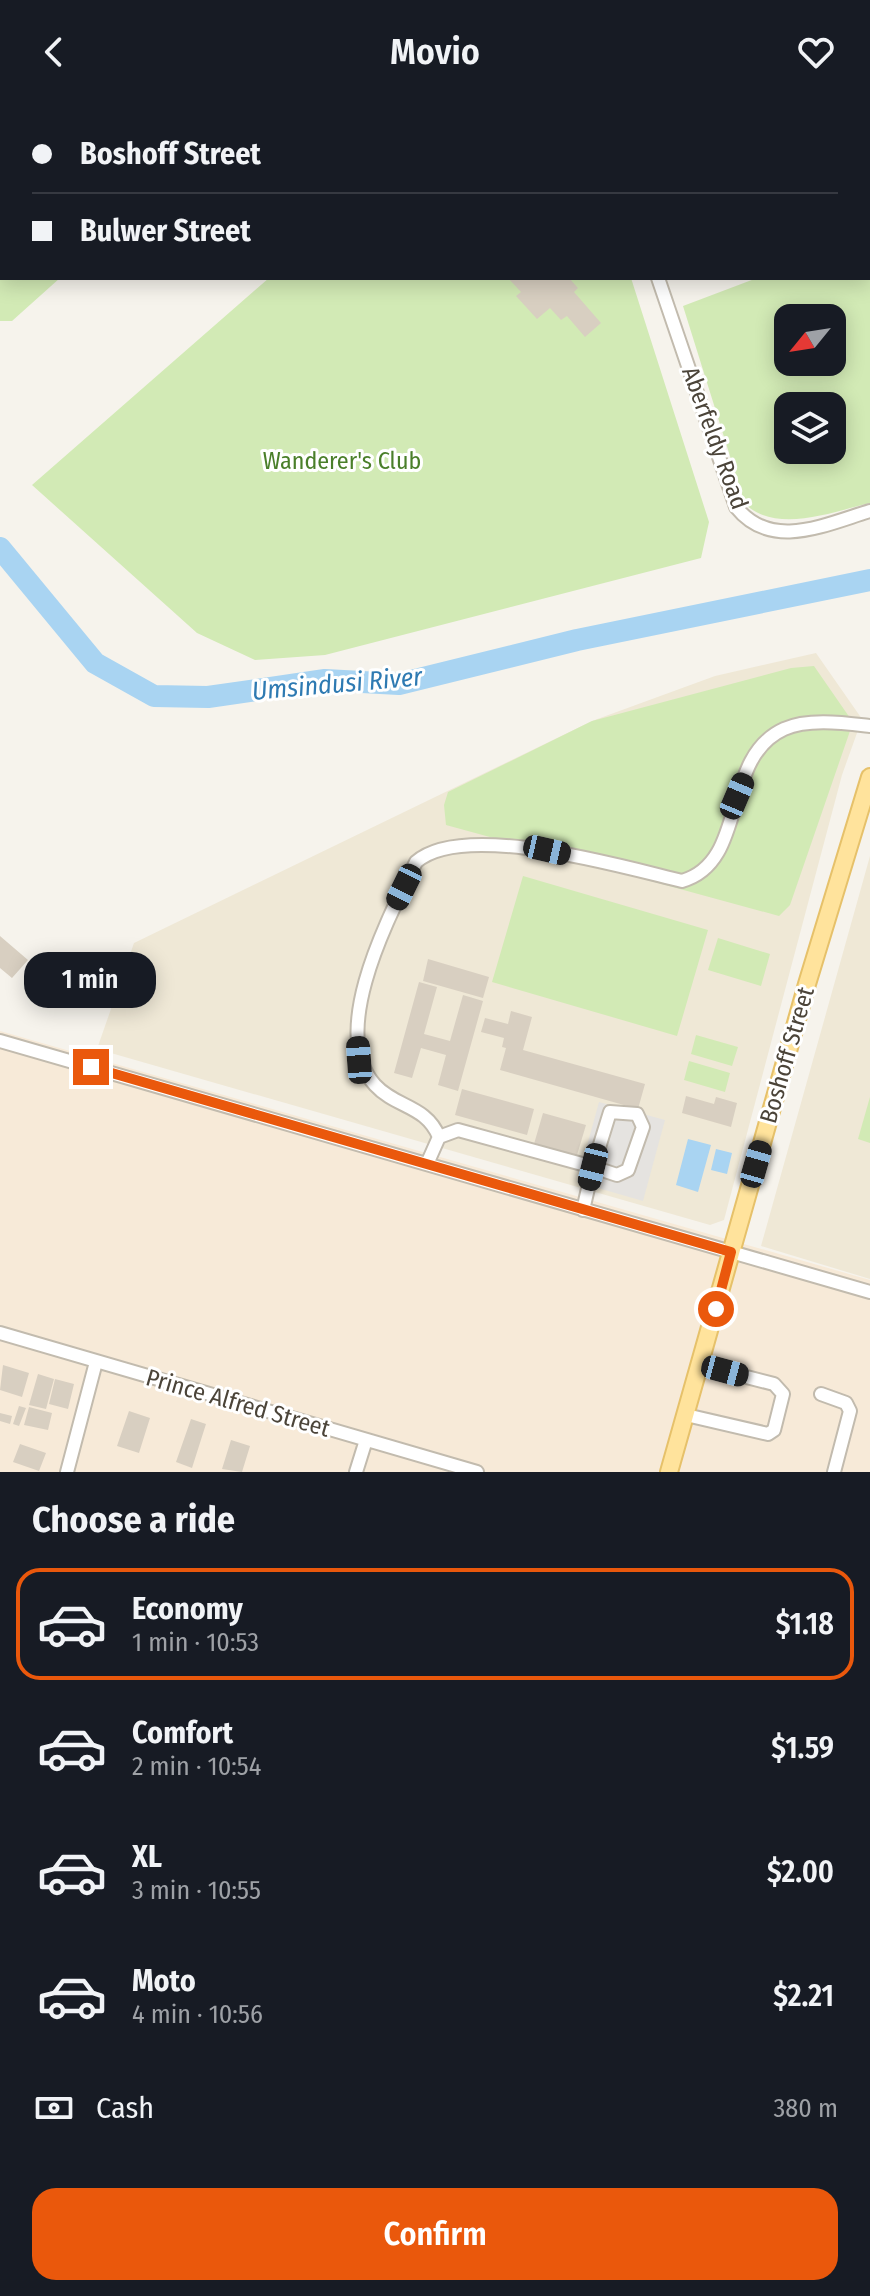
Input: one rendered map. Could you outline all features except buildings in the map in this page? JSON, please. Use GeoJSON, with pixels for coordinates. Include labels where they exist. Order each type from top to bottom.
{"type":"FeatureCollection","features":[{"type":"Feature","properties":{"kind":"main road","name":"Boshoff Street"},"geometry":{"type":"LineString","coordinates":[[669,1472],[870,777]]}},
{"type":"Feature","properties":{"kind":"street","name":"Aberfeldy Road"},"geometry":{"type":"LineString","coordinates":[[659,280],[736,507],[748,522],[765,531],[808,529],[870,511]]}},
{"type":"Feature","properties":{"kind":"street"},"geometry":{"type":"LineString","coordinates":[[439,1137],[430,1118],[387,1098],[372,1083],[359,1060],[357,1033],[366,978],[416,862],[429,851],[444,847],[500,847],[547,850],[682,881],[697,877],[719,854],[755,753],[771,737],[786,728],[835,722],[870,726]]}},
{"type":"Feature","properties":{"kind":"street"},"geometry":{"type":"LineString","coordinates":[[0,1041],[870,1292]]}},
{"type":"Feature","properties":{"kind":"street"},"geometry":{"type":"LineString","coordinates":[[427,1164],[439,1137],[448,1131],[465,1130],[593,1167],[617,1175],[628,1170],[643,1127],[637,1114],[610,1112],[593,1167],[583,1210]]}},
{"type":"Feature","properties":{"kind":"street","name":"Prince Alfred Street"},"geometry":{"type":"LineString","coordinates":[[0,1333],[477,1472]]}},
{"type":"Feature","properties":{"kind":"street"},"geometry":{"type":"LineString","coordinates":[[67,1472],[96,1362]]}},
{"type":"Feature","properties":{"kind":"street"},"geometry":{"type":"LineString","coordinates":[[686,1415],[768,1434],[774,1430],[783,1394],[780,1389],[774,1384],[700,1365]]}},
{"type":"Feature","properties":{"kind":"street"},"geometry":{"type":"LineString","coordinates":[[821,1394],[846,1403],[850,1411],[834,1472]]}},
{"type":"Feature","properties":{"kind":"street"},"geometry":{"type":"LineString","coordinates":[[356,1472],[366,1440]]}},
{"type":"Feature","properties":{"kind":"shaded area"},"geometry":{"type":"Polygon","coordinates":[[[816,653],[862,719],[842,775],[724,1220],[710,1225],[97,1049],[134,943],[592,721],[715,676],[816,653]]]}},
{"type":"Feature","properties":{"kind":"shaded area"},"geometry":{"type":"Polygon","coordinates":[[[870,856],[870,1279],[761,1246],[870,856]]]}},
{"type":"Feature","properties":{"kind":"shaded area"},"geometry":{"type":"Polygon","coordinates":[[[0,1031],[870,1280],[870,1472],[0,1472],[0,1031]]]}},
{"type":"Feature","properties":{"kind":"shaded area"},"geometry":{"type":"Polygon","coordinates":[[[599,1102],[665,1120],[643,1201],[577,1182],[599,1102]]]}},
{"type":"Feature","properties":{"kind":"green space"},"geometry":{"type":"Polygon","coordinates":[[[0,280],[58,280],[12,321],[0,321],[0,280]]]}},
{"type":"Feature","properties":{"kind":"green space","name":"Wanderer's Club"},"geometry":{"type":"Polygon","coordinates":[[[267,280],[632,280],[709,522],[701,558],[325,655],[255,660],[197,633],[32,485],[267,280]]]}},
{"type":"Feature","properties":{"kind":"green space"},"geometry":{"type":"Polygon","coordinates":[[[752,280],[870,280],[870,503],[822,515],[789,519],[758,513],[745,504],[683,306],[752,280]]]}},
{"type":"Feature","properties":{"kind":"green space"},"geometry":{"type":"Polygon","coordinates":[[[814,666],[850,718],[850,731],[790,905],[779,916],[446,825],[444,805],[448,792],[592,721],[791,668],[814,666]]]}},
{"type":"Feature","properties":{"kind":"green space"},"geometry":{"type":"Polygon","coordinates":[[[523,876],[708,930],[677,1036],[492,982],[523,876]]]}},
{"type":"Feature","properties":{"kind":"green space"},"geometry":{"type":"Polygon","coordinates":[[[718,938],[770,954],[761,986],[708,970],[718,938]]]}},
{"type":"Feature","properties":{"kind":"green space"},"geometry":{"type":"Polygon","coordinates":[[[696,1035],[738,1047],[732,1066],[691,1054],[696,1035]]]}},
{"type":"Feature","properties":{"kind":"green space"},"geometry":{"type":"Polygon","coordinates":[[[689,1061],[730,1073],[725,1092],[684,1080],[689,1061]]]}},
{"type":"Feature","properties":{"kind":"green space"},"geometry":{"type":"Polygon","coordinates":[[[870,1097],[870,1143],[858,1139],[870,1097]]]}},
{"type":"Feature","properties":{"kind":"water"},"geometry":{"type":"Polygon","coordinates":[[[688,1139],[711,1145],[698,1192],[676,1185],[688,1139]]]}},
{"type":"Feature","properties":{"kind":"water"},"geometry":{"type":"Polygon","coordinates":[[[716,1149],[732,1153],[727,1174],[711,1170],[716,1149]]]}},
{"type":"Feature","properties":{"kind":"waterway","name":"Umsindusi River"},"geometry":{"type":"LineString","coordinates":[[0,548],[95,663],[154,696],[208,697],[325,680],[399,684],[577,640],[870,580]]}},
{"type":"Feature","properties":{"kind":"route"},"geometry":{"type":"LineString","coordinates":[[91,1067],[731,1252],[716,1309]]}}]}
